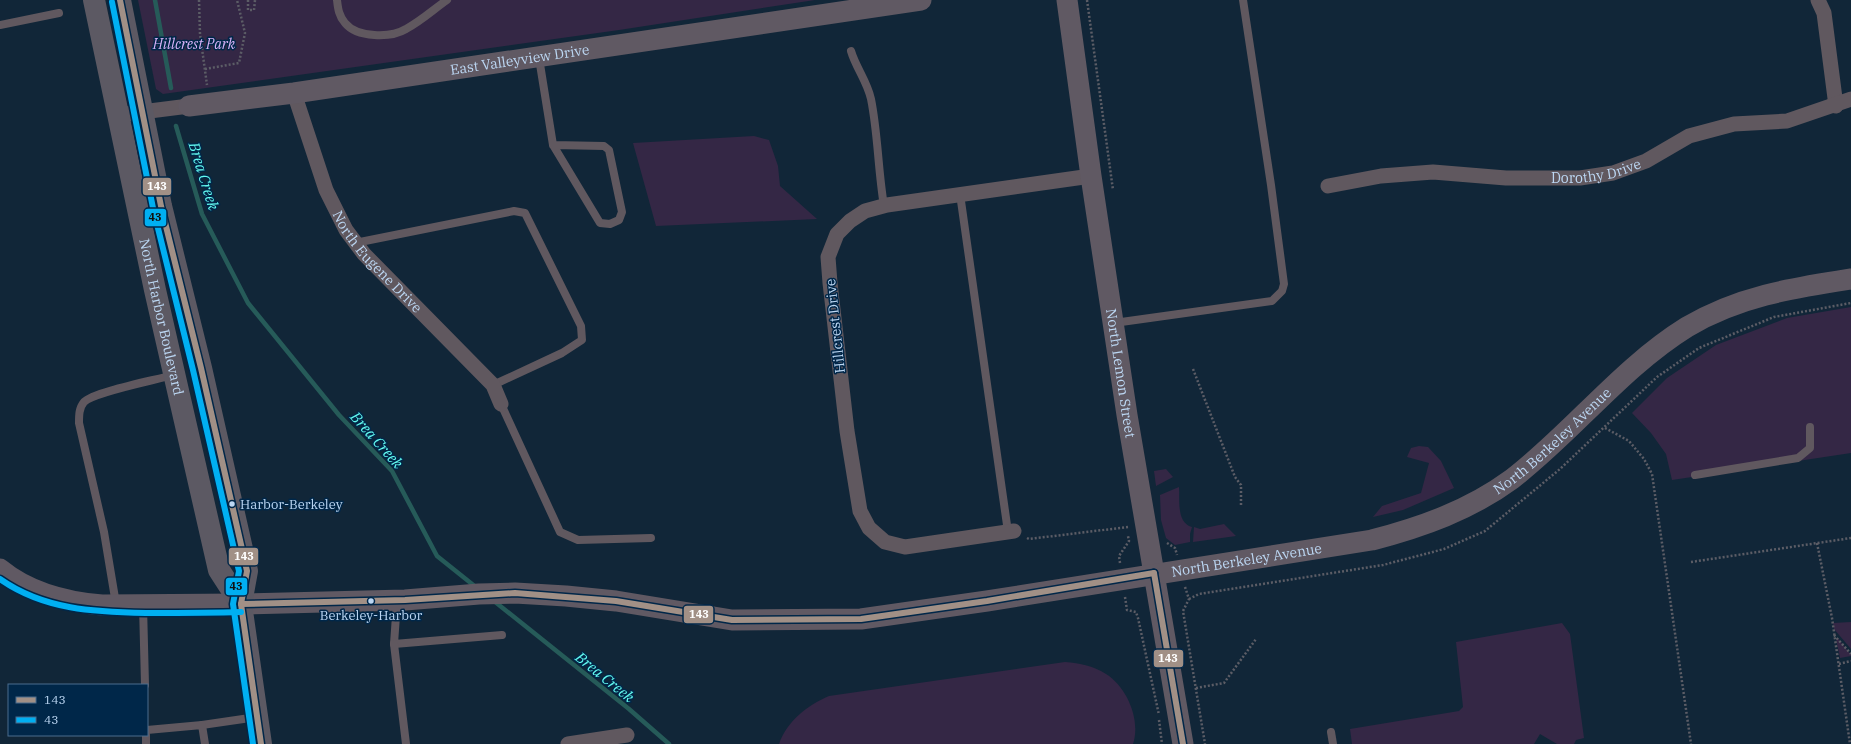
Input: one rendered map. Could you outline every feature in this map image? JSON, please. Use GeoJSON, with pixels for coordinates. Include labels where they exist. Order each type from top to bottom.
{"type":"FeatureCollection","features":[{"type":"Feature","properties":{"kind":"main road","name":"North Harbor Boulevard"},"geometry":{"type":"LineString","coordinates":[[94,0],[155,290],[219,570],[241,604]]}},
{"type":"Feature","properties":{"kind":"main road","name":"North Harbor Boulevard"},"geometry":{"type":"LineString","coordinates":[[120,0],[161,206],[201,368],[247,571],[241,604],[261,744]]}},
{"type":"Feature","properties":{"kind":"street","name":"East Valleyview Drive"},"geometry":{"type":"LineString","coordinates":[[118,115],[294,93],[538,57],[881,3],[921,0]]}},
{"type":"Feature","properties":{"kind":"street","name":"North Lemon Street"},"geometry":{"type":"LineString","coordinates":[[1067,0],[1091,176],[1127,415],[1183,744]]}},
{"type":"Feature","properties":{"kind":"street"},"geometry":{"type":"LineString","coordinates":[[1818,0],[1824,13],[1836,106]]}},
{"type":"Feature","properties":{"kind":"street","name":"North Eugene Drive"},"geometry":{"type":"LineString","coordinates":[[294,93],[326,190],[346,230],[364,254],[493,385],[501,404]]}},
{"type":"Feature","properties":{"kind":"street","name":"Dorothy Drive"},"geometry":{"type":"LineString","coordinates":[[1328,186],[1382,176],[1433,172],[1521,178],[1580,178],[1614,173],[1646,161],[1689,136],[1734,124],[1787,121],[1836,106],[1851,99]]}},
{"type":"Feature","properties":{"kind":"street","name":"Hillcrest Drive"},"geometry":{"type":"LineString","coordinates":[[1011,531],[905,547],[885,542],[869,528],[860,511],[847,431],[828,257],[837,234],[850,221],[865,211],[884,206],[960,194],[1091,176]]}},
{"type":"Feature","properties":{"kind":"street","name":"North Berkeley Avenue"},"geometry":{"type":"LineString","coordinates":[[0,569],[23,584],[44,593],[85,603],[116,605],[241,604],[397,600],[515,593],[616,601],[732,620],[861,619],[987,601],[1372,540],[1406,531],[1448,516],[1476,502],[1511,479],[1645,356],[1688,327],[1731,304],[1780,290],[1851,279]]}},
{"type":"Feature","properties":{"kind":"street"},"geometry":{"type":"LineString","coordinates":[[568,744],[627,735]]}},
{"type":"Feature","properties":{"kind":"lane"},"geometry":{"type":"LineString","coordinates":[[338,0],[338,11],[346,24],[359,32],[373,36],[386,35],[405,30],[447,0]]}},
{"type":"Feature","properties":{"kind":"lane"},"geometry":{"type":"LineString","coordinates":[[1114,323],[1272,301],[1282,291],[1284,284],[1272,193],[1243,0]]}},
{"type":"Feature","properties":{"kind":"lane"},"geometry":{"type":"LineString","coordinates":[[0,26],[60,13]]}},
{"type":"Feature","properties":{"kind":"lane"},"geometry":{"type":"LineString","coordinates":[[851,50],[856,66],[866,83],[871,98],[877,141],[879,178],[884,206]]}},
{"type":"Feature","properties":{"kind":"lane"},"geometry":{"type":"LineString","coordinates":[[538,57],[554,145],[600,223],[610,224],[619,220],[622,212],[609,150],[604,146],[554,145]]}},
{"type":"Feature","properties":{"kind":"lane"},"geometry":{"type":"LineString","coordinates":[[960,194],[1011,531]]}},
{"type":"Feature","properties":{"kind":"lane"},"geometry":{"type":"LineString","coordinates":[[356,243],[514,211],[525,213],[581,326],[582,340],[562,353],[493,385]]}},
{"type":"Feature","properties":{"kind":"lane"},"geometry":{"type":"LineString","coordinates":[[116,605],[104,532],[79,422],[79,410],[84,402],[100,393],[175,375]]}},
{"type":"Feature","properties":{"kind":"lane"},"geometry":{"type":"LineString","coordinates":[[501,404],[560,532],[578,540],[651,538]]}},
{"type":"Feature","properties":{"kind":"lane"},"geometry":{"type":"LineString","coordinates":[[1695,475],[1798,458],[1810,448],[1810,427]]}},
{"type":"Feature","properties":{"kind":"lane"},"geometry":{"type":"LineString","coordinates":[[397,600],[394,644],[406,744]]}},
{"type":"Feature","properties":{"kind":"lane"},"geometry":{"type":"LineString","coordinates":[[143,605],[145,684]]}},
{"type":"Feature","properties":{"kind":"lane"},"geometry":{"type":"LineString","coordinates":[[394,644],[502,635]]}},
{"type":"Feature","properties":{"kind":"lane"},"geometry":{"type":"LineString","coordinates":[[148,730],[202,725],[258,717]]}},
{"type":"Feature","properties":{"kind":"lane"},"geometry":{"type":"LineString","coordinates":[[202,725],[205,744]]}},
{"type":"Feature","properties":{"kind":"lane"},"geometry":{"type":"LineString","coordinates":[[1331,732],[1333,744]]}},
{"type":"Feature","properties":{"kind":"path"},"geometry":{"type":"LineString","coordinates":[[199,0],[200,34],[207,85]]}},
{"type":"Feature","properties":{"kind":"path"},"geometry":{"type":"LineString","coordinates":[[204,69],[239,63],[245,33],[237,0]]}},
{"type":"Feature","properties":{"kind":"path"},"geometry":{"type":"LineString","coordinates":[[248,0],[248,10],[254,10],[255,0]]}},
{"type":"Feature","properties":{"kind":"path"},"geometry":{"type":"LineString","coordinates":[[1087,0],[1113,191]]}},
{"type":"Feature","properties":{"kind":"path"},"geometry":{"type":"LineString","coordinates":[[1193,369],[1235,477],[1241,485],[1241,506]]}},
{"type":"Feature","properties":{"kind":"path"},"geometry":{"type":"LineString","coordinates":[[1605,428],[1629,441],[1644,459],[1652,474],[1691,744]]}},
{"type":"Feature","properties":{"kind":"path"},"geometry":{"type":"LineString","coordinates":[[1691,562],[1851,538]]}},
{"type":"Feature","properties":{"kind":"path"},"geometry":{"type":"LineString","coordinates":[[1162,541],[1175,548],[1189,599],[1183,611],[1205,744]]}},
{"type":"Feature","properties":{"kind":"path"},"geometry":{"type":"LineString","coordinates":[[1817,543],[1839,664],[1850,744]]}},
{"type":"Feature","properties":{"kind":"path"},"geometry":{"type":"LineString","coordinates":[[1834,634],[1851,654]]}},
{"type":"Feature","properties":{"kind":"path"},"geometry":{"type":"LineString","coordinates":[[1195,688],[1224,683],[1256,639]]}},
{"type":"Feature","properties":{"kind":"path"},"geometry":{"type":"LineString","coordinates":[[1839,664],[1851,661]]}},
{"type":"Feature","properties":{"kind":"green space","name":"Hillcrest Park"},"geometry":{"type":"Polygon","coordinates":[[[138,0],[815,0],[619,30],[163,94],[156,89],[138,0]]]}},
{"type":"Feature","properties":{"kind":"green space"},"geometry":{"type":"Polygon","coordinates":[[[754,136],[769,140],[778,166],[780,186],[817,219],[656,226],[633,143],[754,136]]]}},
{"type":"Feature","properties":{"kind":"green space"},"geometry":{"type":"Polygon","coordinates":[[[1851,307],[1851,453],[1672,480],[1666,454],[1651,433],[1632,413],[1667,378],[1716,345],[1787,318],[1851,307]]]}},
{"type":"Feature","properties":{"kind":"green space"},"geometry":{"type":"Polygon","coordinates":[[[1419,446],[1428,447],[1441,461],[1454,488],[1403,510],[1373,517],[1382,506],[1421,493],[1429,463],[1407,457],[1411,448],[1419,446]]]}},
{"type":"Feature","properties":{"kind":"green space"},"geometry":{"type":"Polygon","coordinates":[[[1166,469],[1173,477],[1156,486],[1154,471],[1166,469]]]}},
{"type":"Feature","properties":{"kind":"green space"},"geometry":{"type":"Polygon","coordinates":[[[1179,487],[1181,516],[1187,525],[1192,527],[1190,542],[1175,545],[1166,538],[1161,520],[1160,495],[1179,487]]]}},
{"type":"Feature","properties":{"kind":"green space"},"geometry":{"type":"Polygon","coordinates":[[[1224,524],[1236,536],[1193,542],[1194,527],[1200,529],[1224,524]]]}},
{"type":"Feature","properties":{"kind":"green space"},"geometry":{"type":"Polygon","coordinates":[[[1851,622],[1851,649],[1834,629],[1833,623],[1851,622]]]}},
{"type":"Feature","properties":{"kind":"green space"},"geometry":{"type":"Polygon","coordinates":[[[1562,623],[1570,634],[1584,738],[1576,740],[1574,744],[1557,744],[1540,734],[1534,744],[1352,744],[1350,729],[1459,711],[1463,707],[1456,642],[1562,623]]]}},
{"type":"Feature","properties":{"kind":"green space"},"geometry":{"type":"Polygon","coordinates":[[[1838,638],[1851,656],[1840,658],[1836,639],[1838,638]]]}},
{"type":"Feature","properties":{"kind":"green space"},"geometry":{"type":"Polygon","coordinates":[[[1065,662],[1081,664],[1097,669],[1114,680],[1120,687],[1126,696],[1134,715],[1135,735],[1133,744],[779,744],[787,728],[799,715],[813,704],[829,696],[1065,662]]]}},
{"type":"Feature","properties":{"kind":"waterway","name":"Brea Creek"},"geometry":{"type":"LineString","coordinates":[[155,0],[171,88]]}},
{"type":"Feature","properties":{"kind":"waterway","name":"Brea Creek"},"geometry":{"type":"LineString","coordinates":[[176,126],[202,214],[248,303],[339,415],[392,471],[437,556],[477,588]]}},
{"type":"Feature","properties":{"kind":"waterway","name":"Brea Creek"},"geometry":{"type":"LineString","coordinates":[[494,601],[629,709],[669,744]]}},
{"type":"Feature","properties":{"kind":"transit line","name":"143"},"geometry":{"type":"LineString","coordinates":[[120,0],[161,206],[201,368],[247,571],[241,604],[261,744]]}},
{"type":"Feature","properties":{"kind":"transit line","name":"43"},"geometry":{"type":"LineString","coordinates":[[112,2],[153,208],[193,370],[239,571],[233,604],[253,744]]}},
{"type":"Feature","properties":{"kind":"transit line","name":"143"},"geometry":{"type":"LineString","coordinates":[[1154,573],[1183,744]]}},
{"type":"Feature","properties":{"kind":"transit line","name":"143"},"geometry":{"type":"LineString","coordinates":[[241,604],[405,600],[515,593],[616,601],[732,620],[861,619],[987,601],[1154,573]]}},
{"type":"Feature","properties":{"kind":"transit line","name":"43"},"geometry":{"type":"LineString","coordinates":[[0,579],[34,597],[52,603],[89,610],[146,613],[241,612]]}},
{"type":"Feature","properties":{"kind":"place","name":"Harbor-Berkeley"},"geometry":{"type":"Point","coordinates":[232,504]}},
{"type":"Feature","properties":{"kind":"place","name":"Berkeley-Harbor"},"geometry":{"type":"Point","coordinates":[371,601]}}]}
